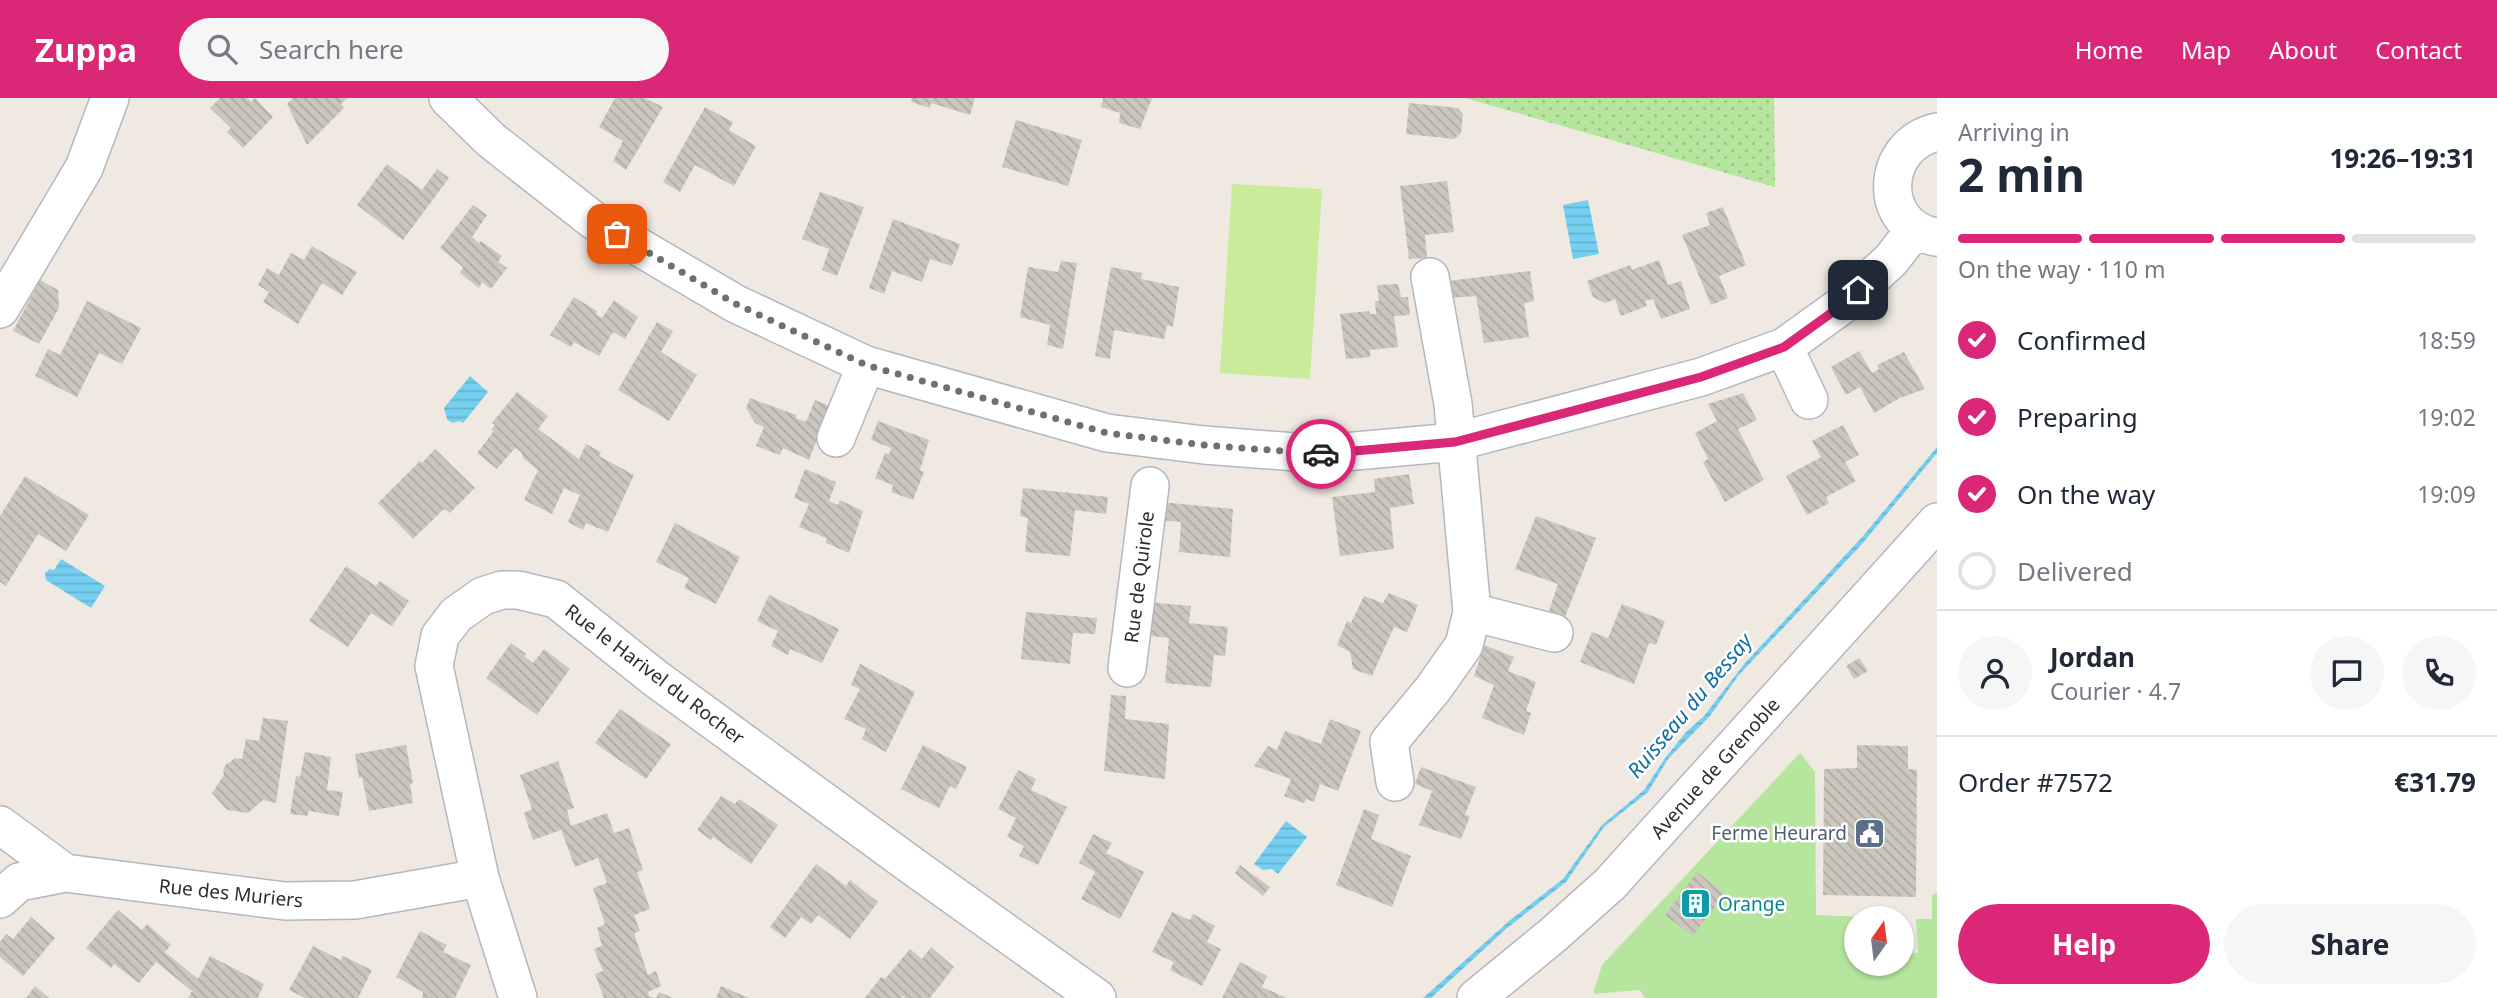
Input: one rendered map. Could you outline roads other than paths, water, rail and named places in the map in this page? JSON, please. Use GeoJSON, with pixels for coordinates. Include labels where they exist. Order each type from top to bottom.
{"type":"FeatureCollection","features":[{"type":"Feature","properties":{"kind":"street"},"geometry":{"type":"LineString","coordinates":[[0,309],[84,167],[110,98]]}},
{"type":"Feature","properties":{"kind":"street"},"geometry":{"type":"LineString","coordinates":[[449,98],[491,140],[593,220],[736,304],[866,365],[1107,433],[1204,445],[1322,454],[1455,442],[1701,377],[1784,347],[1841,306],[1891,260],[1926,233],[1903,218],[1895,203],[1892,186],[1894,170],[1901,155],[1913,143],[1937,132]]}},
{"type":"Feature","properties":{"kind":"street"},"geometry":{"type":"LineString","coordinates":[[1395,782],[1389,742],[1433,689],[1464,645],[1472,612],[1453,404],[1430,277]]}},
{"type":"Feature","properties":{"kind":"street"},"geometry":{"type":"LineString","coordinates":[[1784,347],[1809,400]]}},
{"type":"Feature","properties":{"kind":"street"},"geometry":{"type":"LineString","coordinates":[[836,438],[866,365]]}},
{"type":"Feature","properties":{"kind":"street","name":"Rue de Quirole"},"geometry":{"type":"LineString","coordinates":[[1127,668],[1150,486]]}},
{"type":"Feature","properties":{"kind":"street","name":"Avenue de Grenoble"},"geometry":{"type":"LineString","coordinates":[[1476,998],[1610,884],[1937,522]]}},
{"type":"Feature","properties":{"kind":"street","name":"Rue le Harivel du Rocher"},"geometry":{"type":"LineString","coordinates":[[518,998],[481,878],[434,666],[440,636],[456,615],[483,596],[502,590],[518,590],[556,598],[655,678],[1097,998]]}},
{"type":"Feature","properties":{"kind":"street"},"geometry":{"type":"LineString","coordinates":[[1472,612],[1554,634]]}},
{"type":"Feature","properties":{"kind":"street","name":"Rue des Muriers"},"geometry":{"type":"LineString","coordinates":[[0,825],[65,873]]}},
{"type":"Feature","properties":{"kind":"street","name":"Rue des Muriers"},"geometry":{"type":"LineString","coordinates":[[0,899],[19,882],[65,873],[285,901],[321,902],[355,900],[481,878]]}},
{"type":"Feature","properties":{"kind":"water"},"geometry":{"type":"Polygon","coordinates":[[[1588,200],[1599,254],[1573,259],[1563,205],[1588,200]]]}},
{"type":"Feature","properties":{"kind":"water"},"geometry":{"type":"Polygon","coordinates":[[[470,376],[488,392],[463,423],[452,423],[447,419],[444,408],[470,376]]]}},
{"type":"Feature","properties":{"kind":"water"},"geometry":{"type":"Polygon","coordinates":[[[1937,447],[1937,453],[1862,544],[1738,676],[1710,716],[1668,759],[1648,792],[1604,827],[1566,882],[1507,928],[1431,998],[1423,998],[1509,921],[1563,879],[1602,825],[1644,790],[1686,732],[1704,716],[1745,663],[1863,536],[1937,447]]]}},
{"type":"Feature","properties":{"kind":"water"},"geometry":{"type":"Polygon","coordinates":[[[61,559],[105,586],[91,608],[46,580],[45,573],[50,569],[54,570],[61,559]]]}},
{"type":"Feature","properties":{"kind":"water"},"geometry":{"type":"Polygon","coordinates":[[[1286,821],[1307,837],[1278,874],[1272,869],[1263,870],[1254,864],[1286,821]]]}},
{"type":"Feature","properties":{"kind":"place","name":"Ferme Heurard"},"geometry":{"type":"Point","coordinates":[1870,833]}},
{"type":"Feature","properties":{"kind":"place","name":"Orange"},"geometry":{"type":"Point","coordinates":[1695,904]}},
{"type":"Feature","properties":{"kind":"water label","name":"Ruisseau du Bessay"},"geometry":{"type":"Point","coordinates":[1690,706]}}]}
